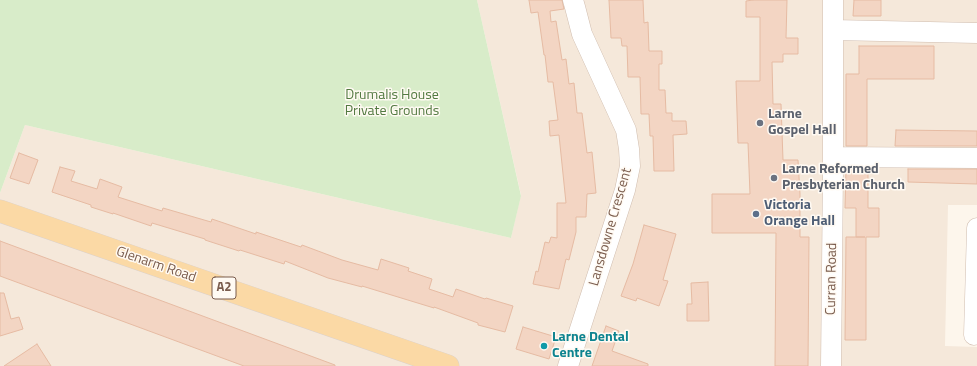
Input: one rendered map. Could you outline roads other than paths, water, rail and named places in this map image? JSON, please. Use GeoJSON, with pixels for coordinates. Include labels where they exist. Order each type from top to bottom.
{"type":"FeatureCollection","features":[{"type":"Feature","properties":{"kind":"main road","name":"Glenarm Road"},"geometry":{"type":"LineString","coordinates":[[0,211],[448,366]]}},
{"type":"Feature","properties":{"kind":"street","name":"Lansdowne Crescent"},"geometry":{"type":"LineString","coordinates":[[568,366],[625,190],[630,166],[626,130],[582,34],[573,0]]}},
{"type":"Feature","properties":{"kind":"street","name":"Curran Road"},"geometry":{"type":"LineString","coordinates":[[831,366],[833,0]]}},
{"type":"Feature","properties":{"kind":"street"},"geometry":{"type":"LineString","coordinates":[[833,30],[977,33]]}},
{"type":"Feature","properties":{"kind":"street"},"geometry":{"type":"LineString","coordinates":[[833,157],[977,158]]}},
{"type":"Feature","properties":{"kind":"street"},"geometry":{"type":"LineString","coordinates":[[974,335],[977,228]]}},
{"type":"Feature","properties":{"kind":"place","name":"Larne Gospel Hall"},"geometry":{"type":"Point","coordinates":[760,123]}},
{"type":"Feature","properties":{"kind":"place","name":"Larne Reformed Presbyterian Church"},"geometry":{"type":"Point","coordinates":[774,178]}},
{"type":"Feature","properties":{"kind":"place","name":"Victoria Orange Hall"},"geometry":{"type":"Point","coordinates":[756,214]}},
{"type":"Feature","properties":{"kind":"place","name":"Larne Dental Centre"},"geometry":{"type":"Point","coordinates":[544,346]}},
{"type":"Feature","properties":{"kind":"park label","name":"Drumalis House Private Grounds"},"geometry":{"type":"Point","coordinates":[392,104]}}]}
